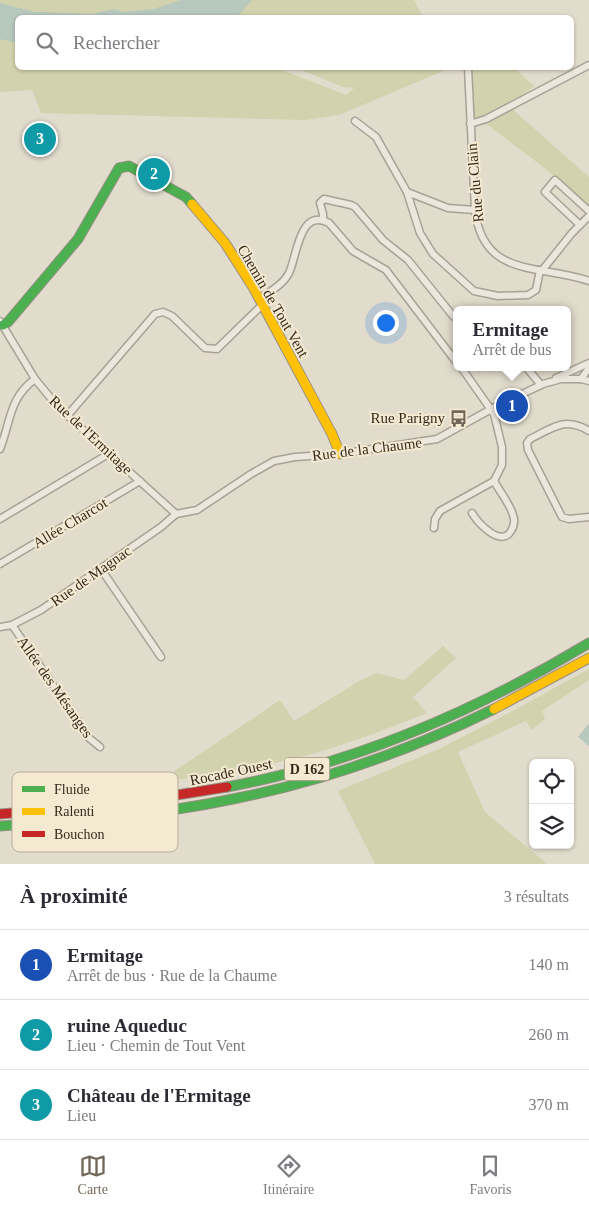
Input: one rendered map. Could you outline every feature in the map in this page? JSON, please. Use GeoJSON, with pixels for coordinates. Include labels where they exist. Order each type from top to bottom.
{"type":"FeatureCollection","features":[{"type":"Feature","properties":{"kind":"main road","name":"Chemin de Tout Vent"},"geometry":{"type":"LineString","coordinates":[[1,323],[8,322],[78,239],[119,168],[129,166],[186,197],[225,243],[296,368],[335,440],[340,454]]}},
{"type":"Feature","properties":{"kind":"main road","name":"Rocade Ouest"},"geometry":{"type":"LineString","coordinates":[[178,796],[263,780],[319,766],[378,746],[451,716],[533,676],[589,643]]}},
{"type":"Feature","properties":{"kind":"main road","name":"Rocade Ouest"},"geometry":{"type":"LineString","coordinates":[[178,808],[264,793],[383,758],[440,735],[539,688],[589,658]]}},
{"type":"Feature","properties":{"kind":"street"},"geometry":{"type":"LineString","coordinates":[[470,124],[486,119],[589,65]]}},
{"type":"Feature","properties":{"kind":"street","name":"Rue du Clain"},"geometry":{"type":"LineString","coordinates":[[468,70],[475,210],[480,233],[492,253],[514,266],[542,270],[589,281]]}},
{"type":"Feature","properties":{"kind":"street"},"geometry":{"type":"LineString","coordinates":[[355,121],[372,133],[379,141],[408,192],[420,233],[434,254],[474,291],[498,296],[528,295],[536,290],[542,270],[589,216]]}},
{"type":"Feature","properties":{"kind":"street"},"geometry":{"type":"LineString","coordinates":[[580,225],[545,192],[555,180],[589,211]]}},
{"type":"Feature","properties":{"kind":"street"},"geometry":{"type":"LineString","coordinates":[[408,192],[448,208],[475,210]]}},
{"type":"Feature","properties":{"kind":"street"},"geometry":{"type":"LineString","coordinates":[[323,220],[320,203],[324,199],[351,204],[359,210],[383,240],[408,260],[453,316]]}},
{"type":"Feature","properties":{"kind":"street"},"geometry":{"type":"LineString","coordinates":[[67,416],[155,314],[163,312],[172,316],[205,348],[211,350],[218,349],[260,302],[289,274],[305,226],[313,221],[323,220],[329,223],[353,251],[386,270],[453,358]]}},
{"type":"Feature","properties":{"kind":"street","name":"Rue de l'Ermitage"},"geometry":{"type":"LineString","coordinates":[[1,323],[35,378],[58,407],[176,514]]}},
{"type":"Feature","properties":{"kind":"street"},"geometry":{"type":"LineString","coordinates":[[530,371],[544,384],[589,363]]}},
{"type":"Feature","properties":{"kind":"street"},"geometry":{"type":"LineString","coordinates":[[581,379],[589,368]]}},
{"type":"Feature","properties":{"kind":"street"},"geometry":{"type":"LineString","coordinates":[[434,528],[435,519],[440,510],[494,481],[501,469],[503,456],[501,439],[492,409],[464,371]]}},
{"type":"Feature","properties":{"kind":"street"},"geometry":{"type":"LineString","coordinates":[[0,449],[18,396],[35,378]]}},
{"type":"Feature","properties":{"kind":"street","name":"Rue de la Chaume"},"geometry":{"type":"LineString","coordinates":[[176,514],[198,510],[268,464],[294,457],[340,454],[437,439],[492,409],[544,384],[561,379],[589,381]]}},
{"type":"Feature","properties":{"kind":"street"},"geometry":{"type":"LineString","coordinates":[[589,431],[578,424],[565,423],[530,439],[527,443],[528,450],[562,517],[569,520],[589,517]]}},
{"type":"Feature","properties":{"kind":"street"},"geometry":{"type":"LineString","coordinates":[[0,519],[110,454]]}},
{"type":"Feature","properties":{"kind":"street","name":"Allée Charcot"},"geometry":{"type":"LineString","coordinates":[[0,564],[140,481]]}},
{"type":"Feature","properties":{"kind":"street"},"geometry":{"type":"LineString","coordinates":[[472,514],[478,522],[495,535],[503,536],[511,531],[514,523],[513,514],[494,481]]}},
{"type":"Feature","properties":{"kind":"street","name":"Rue de Magnac"},"geometry":{"type":"LineString","coordinates":[[0,627],[12,625],[42,610],[161,528],[176,514]]}},
{"type":"Feature","properties":{"kind":"street"},"geometry":{"type":"LineString","coordinates":[[101,569],[161,657]]}},
{"type":"Feature","properties":{"kind":"street","name":"Allée des Mésanges"},"geometry":{"type":"LineString","coordinates":[[12,625],[89,738],[100,748]]}},
{"type":"Feature","properties":{"kind":"green space"},"geometry":{"type":"Polygon","coordinates":[[[0,0],[414,0],[422,15],[15,15],[15,70],[282,70],[346,95],[354,88],[343,87],[301,70],[443,70],[339,115],[305,120],[41,113],[32,90],[0,92],[0,0]]]}},
{"type":"Feature","properties":{"kind":"green space"},"geometry":{"type":"Polygon","coordinates":[[[471,70],[516,70],[534,86],[520,97],[475,120],[473,119],[471,70]]]}},
{"type":"Feature","properties":{"kind":"green space"},"geometry":{"type":"Polygon","coordinates":[[[511,108],[589,177],[589,206],[547,170],[484,122],[511,108]]]}},
{"type":"Feature","properties":{"kind":"green space"},"geometry":{"type":"Polygon","coordinates":[[[443,646],[456,658],[413,697],[427,713],[330,749],[296,758],[256,767],[178,780],[178,772],[173,772],[280,700],[294,721],[361,680],[377,673],[404,680],[443,646]]]}},
{"type":"Feature","properties":{"kind":"green space"},"geometry":{"type":"Polygon","coordinates":[[[589,669],[589,680],[542,711],[545,719],[532,730],[526,721],[458,752],[485,812],[546,863],[375,864],[338,791],[439,749],[589,669]]]}},
{"type":"Feature","properties":{"kind":"shaded area"},"geometry":{"type":"Polygon","coordinates":[[[181,0],[252,0],[239,15],[15,15],[15,43],[0,39],[0,3],[36,12],[92,14],[115,9],[124,12],[153,9],[181,0]]]}},
{"type":"Feature","properties":{"kind":"shaded area"},"geometry":{"type":"Polygon","coordinates":[[[589,723],[589,746],[578,737],[589,723]]]}},
{"type":"Feature","properties":{"kind":"traffic: fast"},"geometry":{"type":"LineString","coordinates":[[3,325],[8,322],[78,239],[119,168],[129,166],[186,197],[192,204]]}},
{"type":"Feature","properties":{"kind":"traffic: fast"},"geometry":{"type":"LineString","coordinates":[[227,787],[275,777],[369,749],[459,712],[503,691],[589,643]]}},
{"type":"Feature","properties":{"kind":"traffic: fast"},"geometry":{"type":"LineString","coordinates":[[178,809],[267,792],[366,763],[431,738],[494,709]]}},
{"type":"Feature","properties":{"kind":"traffic: fast"},"geometry":{"type":"LineString","coordinates":[[0,826],[12,825]]}},
{"type":"Feature","properties":{"kind":"traffic: slow"},"geometry":{"type":"LineString","coordinates":[[192,204],[225,243],[253,287],[332,434],[340,454]]}},
{"type":"Feature","properties":{"kind":"traffic: slow"},"geometry":{"type":"LineString","coordinates":[[494,709],[589,658]]}},
{"type":"Feature","properties":{"kind":"traffic: jam"},"geometry":{"type":"LineString","coordinates":[[178,795],[227,787]]}},
{"type":"Feature","properties":{"kind":"traffic: jam"},"geometry":{"type":"LineString","coordinates":[[0,814],[12,813]]}},
{"type":"Feature","properties":{"kind":"place","name":"Château de l'Ermitage"},"geometry":{"type":"Point","coordinates":[40,139]}},
{"type":"Feature","properties":{"kind":"place","name":"ruine Aqueduc"},"geometry":{"type":"Point","coordinates":[154,174]}},
{"type":"Feature","properties":{"kind":"place","name":"Ermitage"},"geometry":{"type":"Point","coordinates":[512,406]}},
{"type":"Feature","properties":{"kind":"place","name":"Rue Parigny"},"geometry":{"type":"Point","coordinates":[459,418]}}]}
